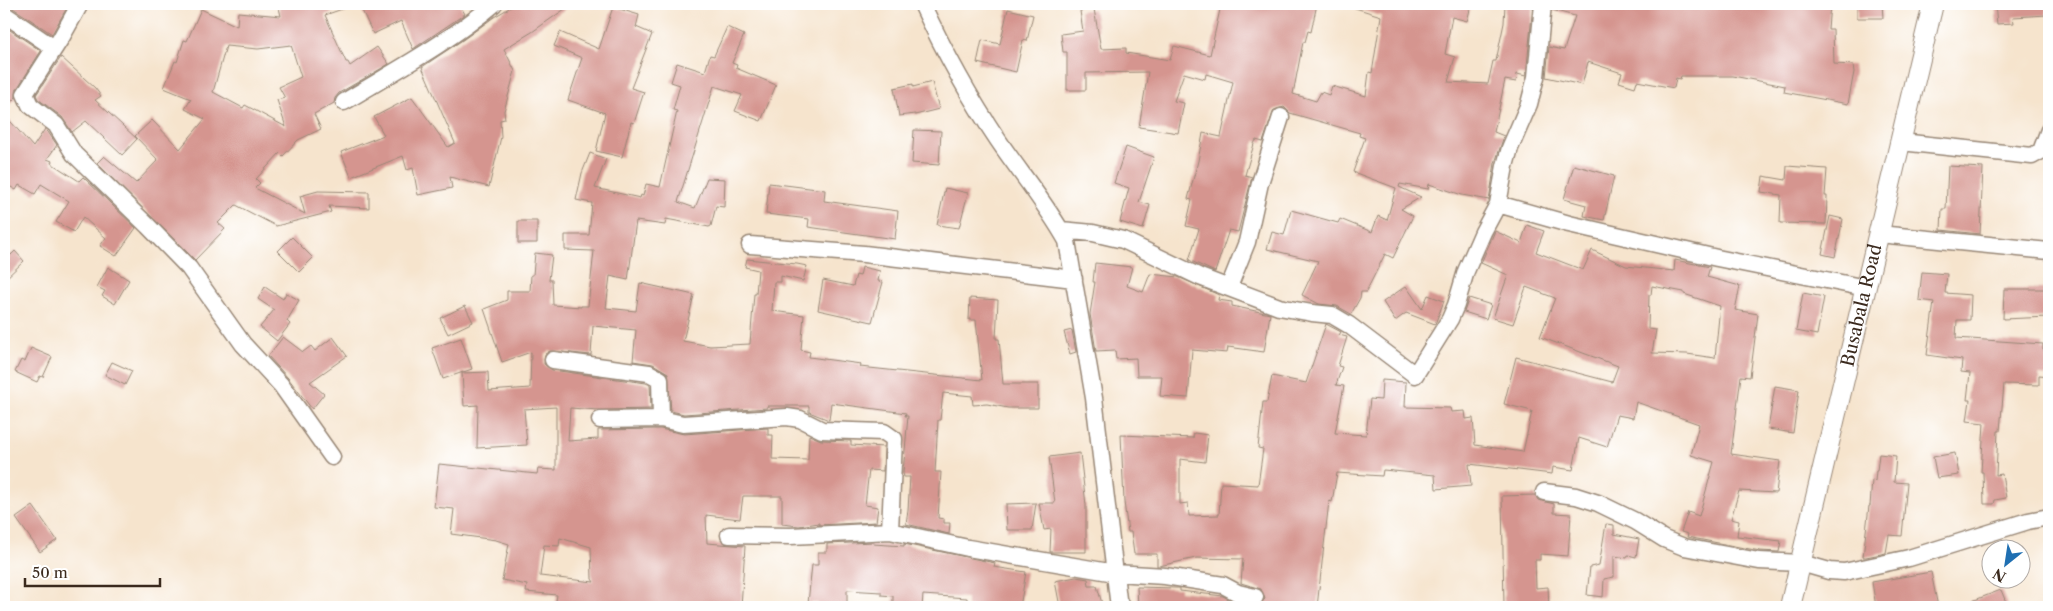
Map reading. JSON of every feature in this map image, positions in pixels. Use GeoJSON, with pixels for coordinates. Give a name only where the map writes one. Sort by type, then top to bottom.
{"type":"FeatureCollection","features":[{"type":"Feature","properties":{"kind":"street"},"geometry":{"type":"LineString","coordinates":[[80,4],[24,94],[30,105],[56,125],[74,154],[188,268],[243,344],[281,385],[332,456]]}},
{"type":"Feature","properties":{"kind":"street"},"geometry":{"type":"LineString","coordinates":[[344,102],[416,59],[494,4]]}},
{"type":"Feature","properties":{"kind":"street"},"geometry":{"type":"LineString","coordinates":[[922,4],[945,52],[993,131],[1067,241],[1094,398],[1118,599],[1121,607]]}},
{"type":"Feature","properties":{"kind":"street"},"geometry":{"type":"LineString","coordinates":[[1061,230],[1093,233],[1123,240],[1200,277],[1279,307],[1332,315],[1340,318],[1415,375],[1450,319],[1466,271],[1498,204],[1510,148],[1529,104],[1536,76],[1543,4]]}},
{"type":"Feature","properties":{"kind":"street","name":"Busabala Road"},"geometry":{"type":"LineString","coordinates":[[1790,607],[1933,4]]}},
{"type":"Feature","properties":{"kind":"street"},"geometry":{"type":"LineString","coordinates":[[4,14],[54,48]]}},
{"type":"Feature","properties":{"kind":"street"},"geometry":{"type":"LineString","coordinates":[[1229,287],[1247,242],[1261,177],[1281,117]]}},
{"type":"Feature","properties":{"kind":"street"},"geometry":{"type":"LineString","coordinates":[[1901,142],[2032,156],[2041,151],[2049,130]]}},
{"type":"Feature","properties":{"kind":"street"},"geometry":{"type":"LineString","coordinates":[[1498,204],[1569,224],[1698,254],[1866,288]]}},
{"type":"Feature","properties":{"kind":"street"},"geometry":{"type":"LineString","coordinates":[[1879,234],[2049,250]]}},
{"type":"Feature","properties":{"kind":"street"},"geometry":{"type":"LineString","coordinates":[[750,245],[864,254],[1074,279]]}},
{"type":"Feature","properties":{"kind":"street"},"geometry":{"type":"LineString","coordinates":[[552,360],[656,375],[660,379],[661,419]]}},
{"type":"Feature","properties":{"kind":"street"},"geometry":{"type":"LineString","coordinates":[[600,420],[661,419],[683,424],[787,417],[800,419],[822,430],[884,432],[894,439],[895,447],[890,531]]}},
{"type":"Feature","properties":{"kind":"street"},"geometry":{"type":"LineString","coordinates":[[1544,492],[1576,496],[1598,503],[1635,521],[1664,539],[1684,547],[1759,561],[1801,563],[1829,571],[1844,572],[1909,558],[2028,521],[2049,517]]}},
{"type":"Feature","properties":{"kind":"street"},"geometry":{"type":"LineString","coordinates":[[729,535],[791,536],[890,531],[968,548],[1115,573],[1165,576],[1223,585],[1238,593],[1255,597]]}},
{"type":"Feature","properties":{"kind":"building"},"geometry":{"type":"Polygon","coordinates":[[[4,4],[69,4],[52,34],[4,4]]]}},
{"type":"Feature","properties":{"kind":"building"},"geometry":{"type":"Polygon","coordinates":[[[278,4],[350,4],[351,6],[325,15],[346,62],[350,66],[377,47],[389,64],[339,93],[334,103],[314,114],[321,129],[298,140],[283,156],[280,153],[256,179],[260,183],[255,188],[305,214],[300,196],[318,191],[369,192],[369,208],[329,206],[331,212],[276,226],[236,205],[218,223],[225,229],[195,260],[97,163],[104,156],[136,183],[158,160],[135,136],[152,120],[180,149],[205,119],[185,109],[191,99],[164,88],[175,61],[177,62],[184,40],[187,41],[201,9],[237,26],[238,12],[281,16],[278,4]],[[291,45],[258,49],[226,46],[213,92],[243,108],[245,105],[286,127],[277,100],[285,98],[279,87],[301,77],[291,45]]]}},
{"type":"Feature","properties":{"kind":"building"},"geometry":{"type":"Polygon","coordinates":[[[359,4],[459,4],[465,14],[413,49],[401,21],[373,34],[359,4]]]}},
{"type":"Feature","properties":{"kind":"building"},"geometry":{"type":"Polygon","coordinates":[[[516,4],[572,4],[504,49],[515,71],[504,111],[505,119],[500,120],[501,137],[489,187],[450,177],[452,188],[418,195],[413,168],[407,170],[403,156],[351,177],[341,152],[384,135],[374,117],[412,97],[448,147],[455,143],[422,67],[516,4]]]}},
{"type":"Feature","properties":{"kind":"building"},"geometry":{"type":"Polygon","coordinates":[[[1227,4],[1317,4],[1311,32],[1308,31],[1305,42],[1303,42],[1293,94],[1316,101],[1321,92],[1329,95],[1332,86],[1366,96],[1369,72],[1372,73],[1381,16],[1352,7],[1353,4],[1460,4],[1471,6],[1467,21],[1452,17],[1445,54],[1455,57],[1448,82],[1488,84],[1493,61],[1496,61],[1504,23],[1505,4],[1533,4],[1526,76],[1517,74],[1516,82],[1505,80],[1494,132],[1504,136],[1495,163],[1489,200],[1462,195],[1429,184],[1428,189],[1400,184],[1399,187],[1421,197],[1401,209],[1413,216],[1393,258],[1385,254],[1366,292],[1361,292],[1360,298],[1351,314],[1337,306],[1319,304],[1302,295],[1318,261],[1267,249],[1272,232],[1284,235],[1291,210],[1338,223],[1340,219],[1372,232],[1378,216],[1387,220],[1396,188],[1353,172],[1365,138],[1359,136],[1360,133],[1290,113],[1284,107],[1274,110],[1263,142],[1256,140],[1254,144],[1245,175],[1252,177],[1238,232],[1229,230],[1215,272],[1189,260],[1199,229],[1186,226],[1192,200],[1188,199],[1203,133],[1221,137],[1233,82],[1206,74],[1205,79],[1184,73],[1174,101],[1184,103],[1178,133],[1139,127],[1148,72],[1086,73],[1086,90],[1067,90],[1067,52],[1063,52],[1061,34],[1083,31],[1080,11],[1094,9],[1101,49],[1126,48],[1126,53],[1170,60],[1174,46],[1210,55],[1221,5],[1226,7],[1227,4]]]}},
{"type":"Feature","properties":{"kind":"building"},"geometry":{"type":"Polygon","coordinates":[[[1553,4],[1830,4],[1828,29],[1833,29],[1834,64],[1853,65],[1854,72],[1848,104],[1784,92],[1785,86],[1733,76],[1681,76],[1680,79],[1676,78],[1674,88],[1637,81],[1635,87],[1619,82],[1622,73],[1588,62],[1582,85],[1546,77],[1549,47],[1564,50],[1575,16],[1552,10],[1553,4]]]}},
{"type":"Feature","properties":{"kind":"building"},"geometry":{"type":"Polygon","coordinates":[[[1857,4],[1882,4],[1883,18],[1857,18],[1857,4]]]}},
{"type":"Feature","properties":{"kind":"building"},"geometry":{"type":"Polygon","coordinates":[[[1995,4],[2046,4],[2047,15],[2013,17],[2014,23],[1997,24],[1995,4]]]}},
{"type":"Feature","properties":{"kind":"building"},"geometry":{"type":"Polygon","coordinates":[[[613,7],[639,15],[636,27],[652,34],[631,88],[644,92],[634,123],[631,122],[622,157],[596,151],[605,113],[568,100],[582,58],[554,46],[560,32],[599,49],[613,7]]]}},
{"type":"Feature","properties":{"kind":"building"},"geometry":{"type":"Polygon","coordinates":[[[1008,9],[1033,15],[1027,41],[1023,40],[1016,72],[977,63],[982,40],[1000,44],[1008,9]]]}},
{"type":"Feature","properties":{"kind":"building"},"geometry":{"type":"Polygon","coordinates":[[[4,26],[41,51],[17,89],[16,97],[4,109],[4,26]]]}},
{"type":"Feature","properties":{"kind":"building"},"geometry":{"type":"Polygon","coordinates":[[[727,27],[744,35],[732,63],[737,65],[736,68],[776,85],[761,121],[735,111],[742,95],[714,86],[678,202],[695,208],[707,178],[725,179],[724,207],[716,206],[711,226],[709,227],[666,219],[665,225],[636,221],[628,280],[610,276],[606,308],[636,311],[640,283],[694,295],[683,341],[710,346],[750,344],[758,270],[745,267],[747,259],[797,264],[807,266],[803,281],[781,276],[781,282],[774,282],[772,311],[804,315],[801,350],[810,352],[809,357],[861,364],[860,367],[982,380],[976,320],[969,320],[970,298],[998,300],[996,339],[999,339],[1003,384],[1038,384],[1038,408],[1008,408],[987,404],[973,405],[972,396],[943,393],[940,420],[938,420],[935,472],[941,472],[938,518],[944,519],[944,523],[950,523],[949,534],[906,524],[910,477],[904,477],[903,473],[908,416],[905,416],[906,413],[831,403],[829,420],[809,412],[809,406],[767,406],[767,408],[684,414],[671,411],[668,373],[653,364],[633,361],[636,330],[593,326],[591,355],[550,351],[545,354],[544,364],[552,370],[646,383],[650,385],[651,409],[598,410],[570,408],[568,441],[598,439],[598,430],[660,429],[684,434],[768,428],[768,435],[773,435],[772,459],[808,460],[809,435],[821,440],[851,441],[851,445],[884,447],[883,471],[869,470],[865,505],[878,507],[876,522],[819,525],[819,523],[799,526],[782,524],[782,496],[743,496],[740,519],[706,515],[707,543],[745,546],[741,607],[555,607],[557,595],[526,592],[527,585],[502,580],[509,544],[496,540],[451,534],[454,509],[434,507],[439,464],[537,474],[538,469],[556,470],[556,407],[524,409],[527,445],[477,448],[478,405],[464,406],[462,373],[488,372],[489,391],[530,388],[531,352],[502,362],[484,309],[507,300],[507,291],[530,291],[535,253],[552,255],[549,280],[552,280],[553,305],[588,306],[594,251],[565,250],[565,235],[589,235],[592,203],[576,200],[582,173],[590,153],[606,159],[595,188],[640,198],[641,195],[643,196],[646,184],[660,187],[677,111],[673,110],[680,85],[671,82],[677,63],[705,72],[710,55],[714,56],[727,27]],[[560,538],[559,546],[544,545],[540,576],[594,582],[592,579],[591,547],[560,538]]]}},
{"type":"Feature","properties":{"kind":"building"},"geometry":{"type":"Polygon","coordinates":[[[61,57],[95,88],[101,96],[95,100],[137,139],[122,155],[86,121],[72,132],[62,117],[38,99],[36,95],[61,57]]]}},
{"type":"Feature","properties":{"kind":"building"},"geometry":{"type":"Polygon","coordinates":[[[932,82],[939,109],[915,115],[899,116],[894,88],[913,84],[913,87],[932,82]]]}},
{"type":"Feature","properties":{"kind":"building"},"geometry":{"type":"Polygon","coordinates":[[[4,114],[33,147],[45,129],[57,145],[47,159],[79,181],[83,177],[136,228],[116,256],[100,246],[106,238],[83,217],[74,232],[56,222],[69,201],[41,184],[35,194],[19,185],[16,190],[4,183],[4,114]]]}},
{"type":"Feature","properties":{"kind":"building"},"geometry":{"type":"Polygon","coordinates":[[[914,130],[941,131],[939,165],[912,163],[914,130]]]}},
{"type":"Feature","properties":{"kind":"building"},"geometry":{"type":"Polygon","coordinates":[[[1126,147],[1154,157],[1139,202],[1150,205],[1143,229],[1120,222],[1129,188],[1114,183],[1126,147]]]}},
{"type":"Feature","properties":{"kind":"building"},"geometry":{"type":"Polygon","coordinates":[[[1574,165],[1614,176],[1604,220],[1584,216],[1586,205],[1564,199],[1574,165]]]}},
{"type":"Feature","properties":{"kind":"building"},"geometry":{"type":"Polygon","coordinates":[[[1787,166],[1827,169],[1825,196],[1827,196],[1826,224],[1780,223],[1781,195],[1761,192],[1763,176],[1786,180],[1787,166]]]}},
{"type":"Feature","properties":{"kind":"building"},"geometry":{"type":"Polygon","coordinates":[[[1948,166],[1983,168],[1980,234],[1941,230],[1942,209],[1946,209],[1948,166]]]}},
{"type":"Feature","properties":{"kind":"building"},"geometry":{"type":"Polygon","coordinates":[[[769,183],[825,190],[824,201],[898,211],[895,239],[808,227],[809,219],[766,214],[769,183]]]}},
{"type":"Feature","properties":{"kind":"building"},"geometry":{"type":"Polygon","coordinates":[[[945,188],[968,193],[959,228],[937,225],[945,188]]]}},
{"type":"Feature","properties":{"kind":"building"},"geometry":{"type":"Polygon","coordinates":[[[1830,216],[1843,219],[1835,257],[1822,254],[1830,216]]]}},
{"type":"Feature","properties":{"kind":"building"},"geometry":{"type":"Polygon","coordinates":[[[518,221],[537,221],[537,243],[518,243],[518,221]]]}},
{"type":"Feature","properties":{"kind":"building"},"geometry":{"type":"Polygon","coordinates":[[[1527,225],[1544,231],[1536,252],[1583,270],[1592,250],[1626,266],[1674,271],[1675,260],[1710,267],[1707,277],[1740,286],[1735,310],[1758,314],[1750,377],[1741,376],[1731,454],[1780,461],[1776,493],[1739,491],[1731,519],[1739,521],[1737,536],[1781,541],[1779,552],[1760,551],[1687,537],[1688,534],[1681,532],[1688,512],[1699,516],[1714,462],[1691,455],[1699,424],[1636,402],[1633,418],[1617,415],[1607,447],[1579,438],[1573,470],[1553,467],[1552,474],[1469,464],[1471,486],[1436,489],[1435,475],[1383,470],[1382,476],[1337,473],[1332,502],[1329,501],[1317,607],[1238,607],[1239,603],[1258,606],[1265,599],[1261,589],[1241,583],[1243,559],[1196,558],[1157,566],[1157,554],[1134,554],[1131,532],[1128,532],[1124,502],[1121,435],[1193,438],[1194,433],[1208,435],[1205,462],[1180,459],[1180,504],[1188,503],[1189,516],[1219,515],[1221,483],[1258,485],[1263,449],[1258,448],[1263,402],[1267,402],[1272,376],[1306,383],[1326,324],[1341,332],[1339,335],[1347,337],[1338,366],[1342,367],[1336,385],[1344,386],[1335,433],[1366,435],[1370,399],[1381,400],[1382,380],[1406,382],[1405,407],[1450,408],[1451,412],[1465,411],[1466,419],[1473,418],[1475,445],[1523,452],[1532,411],[1504,404],[1516,357],[1612,382],[1618,366],[1540,337],[1555,298],[1526,287],[1513,324],[1493,318],[1508,275],[1481,263],[1495,231],[1521,243],[1527,225]],[[1652,286],[1651,295],[1649,295],[1648,329],[1656,330],[1652,353],[1687,354],[1715,358],[1720,306],[1684,294],[1684,292],[1652,286]]]}},
{"type":"Feature","properties":{"kind":"building"},"geometry":{"type":"Polygon","coordinates":[[[292,237],[313,258],[299,272],[278,251],[292,237]]]}},
{"type":"Feature","properties":{"kind":"building"},"geometry":{"type":"Polygon","coordinates":[[[4,248],[11,255],[15,251],[24,261],[4,280],[4,248]]]}},
{"type":"Feature","properties":{"kind":"building"},"geometry":{"type":"Polygon","coordinates":[[[1095,263],[1132,267],[1127,286],[1143,292],[1150,274],[1178,277],[1219,295],[1218,300],[1232,302],[1232,306],[1270,314],[1264,352],[1228,347],[1227,353],[1192,350],[1188,398],[1160,396],[1162,376],[1137,376],[1136,358],[1116,359],[1115,350],[1096,351],[1090,314],[1095,282],[1093,282],[1095,263]]]}},
{"type":"Feature","properties":{"kind":"building"},"geometry":{"type":"Polygon","coordinates":[[[108,267],[129,280],[115,304],[102,296],[105,291],[97,287],[108,267]]]}},
{"type":"Feature","properties":{"kind":"building"},"geometry":{"type":"Polygon","coordinates":[[[862,267],[880,271],[878,281],[883,282],[872,322],[818,310],[823,280],[853,286],[856,275],[860,276],[862,267]]]}},
{"type":"Feature","properties":{"kind":"building"},"geometry":{"type":"Polygon","coordinates":[[[1922,272],[1947,274],[1945,293],[1971,295],[1970,320],[1957,320],[1956,338],[2043,344],[2043,350],[2049,350],[2049,376],[2039,375],[2039,385],[2004,384],[2000,431],[1998,431],[1996,475],[2002,474],[2006,498],[1995,500],[1994,504],[1984,504],[1983,472],[1981,472],[1984,423],[1967,421],[1970,400],[1967,400],[1970,373],[1961,372],[1962,360],[1927,355],[1934,302],[1919,300],[1922,272]]]}},
{"type":"Feature","properties":{"kind":"building"},"geometry":{"type":"Polygon","coordinates":[[[1406,286],[1422,309],[1428,295],[1444,301],[1435,324],[1406,313],[1395,321],[1383,302],[1406,286]]]}},
{"type":"Feature","properties":{"kind":"building"},"geometry":{"type":"Polygon","coordinates":[[[265,287],[283,299],[286,293],[299,300],[287,321],[290,324],[277,341],[260,327],[274,310],[258,299],[265,287]]]}},
{"type":"Feature","properties":{"kind":"building"},"geometry":{"type":"Polygon","coordinates":[[[2004,289],[2049,289],[2049,317],[2003,319],[2004,289]]]}},
{"type":"Feature","properties":{"kind":"building"},"geometry":{"type":"Polygon","coordinates":[[[1803,293],[1824,297],[1817,335],[1796,331],[1803,293]]]}},
{"type":"Feature","properties":{"kind":"building"},"geometry":{"type":"Polygon","coordinates":[[[1469,298],[1491,305],[1486,319],[1464,312],[1469,298]]]}},
{"type":"Feature","properties":{"kind":"building"},"geometry":{"type":"Polygon","coordinates":[[[465,306],[473,322],[448,334],[440,318],[465,306]]]}},
{"type":"Feature","properties":{"kind":"building"},"geometry":{"type":"Polygon","coordinates":[[[1072,330],[1076,352],[1070,354],[1064,332],[1072,330]]]}},
{"type":"Feature","properties":{"kind":"building"},"geometry":{"type":"Polygon","coordinates":[[[283,337],[303,352],[311,346],[315,351],[333,337],[347,356],[310,382],[324,394],[312,409],[268,356],[283,337]]]}},
{"type":"Feature","properties":{"kind":"building"},"geometry":{"type":"Polygon","coordinates":[[[461,338],[472,369],[443,379],[432,348],[461,338]]]}},
{"type":"Feature","properties":{"kind":"building"},"geometry":{"type":"Polygon","coordinates":[[[31,348],[52,357],[43,377],[40,376],[37,382],[15,372],[21,360],[25,362],[31,348]]]}},
{"type":"Feature","properties":{"kind":"building"},"geometry":{"type":"Polygon","coordinates":[[[112,362],[132,371],[125,385],[105,375],[112,362]]]}},
{"type":"Feature","properties":{"kind":"building"},"geometry":{"type":"Polygon","coordinates":[[[1775,386],[1799,390],[1793,433],[1768,429],[1775,386]]]}},
{"type":"Feature","properties":{"kind":"building"},"geometry":{"type":"Polygon","coordinates":[[[1080,453],[1086,505],[1086,552],[1050,552],[1051,529],[1044,530],[1039,503],[1055,503],[1049,457],[1080,453]]]}},
{"type":"Feature","properties":{"kind":"building"},"geometry":{"type":"Polygon","coordinates":[[[1955,453],[1959,475],[1937,478],[1933,457],[1955,453]]]}},
{"type":"Feature","properties":{"kind":"building"},"geometry":{"type":"Polygon","coordinates":[[[1879,454],[1896,456],[1894,482],[1907,483],[1902,536],[1889,535],[1886,553],[1863,557],[1872,480],[1875,481],[1879,454]]]}},
{"type":"Feature","properties":{"kind":"building"},"geometry":{"type":"Polygon","coordinates":[[[1535,495],[1538,500],[1554,504],[1554,513],[1571,514],[1568,556],[1540,554],[1540,560],[1535,560],[1536,588],[1548,587],[1549,607],[1504,607],[1502,496],[1535,495]]]}},
{"type":"Feature","properties":{"kind":"building"},"geometry":{"type":"Polygon","coordinates":[[[1036,503],[1032,530],[1007,530],[1006,504],[1036,503]]]}},
{"type":"Feature","properties":{"kind":"building"},"geometry":{"type":"Polygon","coordinates":[[[33,506],[57,540],[40,552],[16,518],[33,506]]]}},
{"type":"Feature","properties":{"kind":"building"},"geometry":{"type":"Polygon","coordinates":[[[1606,524],[1614,525],[1614,534],[1639,539],[1636,557],[1628,555],[1627,558],[1614,556],[1614,577],[1604,579],[1603,597],[1587,595],[1590,567],[1599,565],[1606,524]]]}},
{"type":"Feature","properties":{"kind":"building"},"geometry":{"type":"Polygon","coordinates":[[[874,542],[873,544],[904,546],[904,544],[995,563],[994,567],[1026,572],[1020,607],[967,607],[967,598],[923,595],[922,607],[893,607],[893,596],[881,595],[881,592],[847,590],[847,607],[818,607],[818,603],[808,603],[812,565],[818,565],[818,552],[827,552],[827,544],[874,542]]]}},
{"type":"Feature","properties":{"kind":"building"},"geometry":{"type":"Polygon","coordinates":[[[1931,572],[1938,607],[1876,607],[1872,582],[1931,572]]]}},
{"type":"Feature","properties":{"kind":"building"},"geometry":{"type":"Polygon","coordinates":[[[1076,577],[1088,579],[1089,586],[1097,586],[1103,607],[1060,607],[1055,581],[1076,577]]]}},
{"type":"Feature","properties":{"kind":"building"},"geometry":{"type":"Polygon","coordinates":[[[1137,587],[1180,588],[1180,591],[1223,596],[1234,602],[1234,607],[1138,607],[1137,587]]]}},
{"type":"Feature","properties":{"kind":"building"},"geometry":{"type":"Polygon","coordinates":[[[2001,590],[2008,607],[1959,607],[1959,606],[2001,590]]]}}]}
